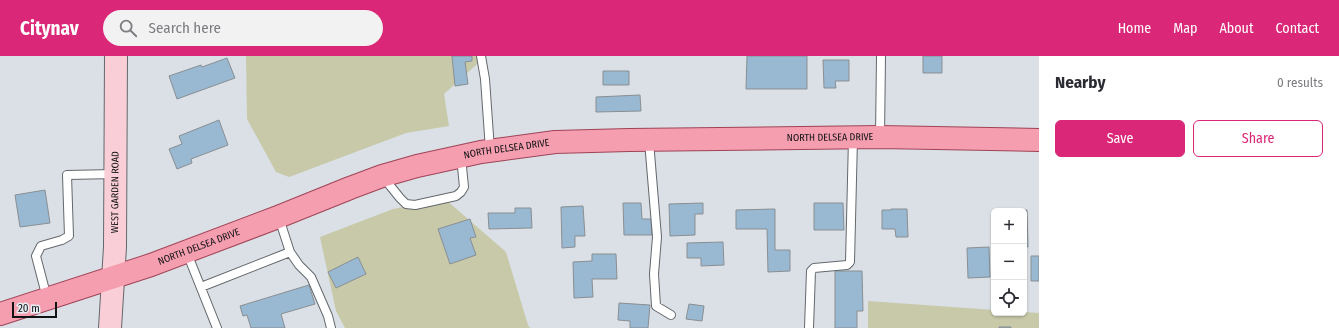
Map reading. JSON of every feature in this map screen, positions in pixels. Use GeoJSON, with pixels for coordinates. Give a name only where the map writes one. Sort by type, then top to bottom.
{"type":"FeatureCollection","features":[{"type":"Feature","properties":{"kind":"main road","name":"WEST GARDEN ROAD"},"geometry":{"type":"LineString","coordinates":[[110,328],[115,247],[116,56]]}},
{"type":"Feature","properties":{"kind":"main road","name":"NORTH DELSEA DRIVE"},"geometry":{"type":"LineString","coordinates":[[0,314],[113,278],[187,252],[382,176],[417,166],[490,151],[555,142],[649,140],[880,137],[1039,140]]}},
{"type":"Feature","properties":{"kind":"lane"},"geometry":{"type":"LineString","coordinates":[[481,56],[485,79],[490,151]]}},
{"type":"Feature","properties":{"kind":"lane"},"geometry":{"type":"LineString","coordinates":[[880,137],[881,56]]}},
{"type":"Feature","properties":{"kind":"lane"},"geometry":{"type":"LineString","coordinates":[[809,328],[811,271],[814,268],[847,265],[850,262],[853,137]]}},
{"type":"Feature","properties":{"kind":"lane"},"geometry":{"type":"LineString","coordinates":[[649,140],[657,237],[654,274],[656,306],[671,315]]}},
{"type":"Feature","properties":{"kind":"lane"},"geometry":{"type":"LineString","coordinates":[[382,176],[406,204],[415,204],[456,196],[464,187],[461,156]]}},
{"type":"Feature","properties":{"kind":"lane"},"geometry":{"type":"LineString","coordinates":[[47,299],[36,256],[41,246],[62,240],[69,236],[67,174],[116,174]]}},
{"type":"Feature","properties":{"kind":"lane"},"geometry":{"type":"LineString","coordinates":[[278,217],[290,252],[311,277],[328,316],[331,328]]}},
{"type":"Feature","properties":{"kind":"lane"},"geometry":{"type":"LineString","coordinates":[[187,252],[217,328]]}},
{"type":"Feature","properties":{"kind":"lane"},"geometry":{"type":"LineString","coordinates":[[201,287],[290,252]]}},
{"type":"Feature","properties":{"kind":"green space"},"geometry":{"type":"Polygon","coordinates":[[[246,56],[486,56],[444,94],[449,126],[406,133],[289,177],[276,172],[247,119],[246,56]]]}},
{"type":"Feature","properties":{"kind":"green space"},"geometry":{"type":"Polygon","coordinates":[[[445,199],[506,252],[530,328],[345,328],[336,311],[320,237],[393,209],[445,199]]]}},
{"type":"Feature","properties":{"kind":"green space"},"geometry":{"type":"Polygon","coordinates":[[[868,301],[991,310],[991,316],[1027,316],[1027,312],[1039,313],[1039,328],[868,328],[868,301]]]}},
{"type":"Feature","properties":{"kind":"building"},"geometry":{"type":"Polygon","coordinates":[[[452,56],[472,56],[472,61],[465,62],[468,84],[455,86],[452,56]]]}},
{"type":"Feature","properties":{"kind":"building"},"geometry":{"type":"Polygon","coordinates":[[[747,56],[807,56],[807,89],[746,89],[747,56]]]}},
{"type":"Feature","properties":{"kind":"building"},"geometry":{"type":"Polygon","coordinates":[[[923,56],[942,56],[942,73],[923,73],[923,56]]]}},
{"type":"Feature","properties":{"kind":"building"},"geometry":{"type":"Polygon","coordinates":[[[227,58],[235,78],[177,99],[169,76],[227,58]]]}},
{"type":"Feature","properties":{"kind":"building"},"geometry":{"type":"Polygon","coordinates":[[[823,60],[849,60],[849,81],[835,81],[836,88],[824,88],[823,60]]]}},
{"type":"Feature","properties":{"kind":"building"},"geometry":{"type":"Polygon","coordinates":[[[603,71],[629,71],[629,85],[603,85],[603,71]]]}},
{"type":"Feature","properties":{"kind":"building"},"geometry":{"type":"Polygon","coordinates":[[[640,95],[641,111],[596,112],[596,97],[640,95]]]}},
{"type":"Feature","properties":{"kind":"building"},"geometry":{"type":"Polygon","coordinates":[[[219,120],[228,145],[191,159],[192,163],[177,169],[169,149],[182,144],[179,136],[219,120]]]}},
{"type":"Feature","properties":{"kind":"building"},"geometry":{"type":"Polygon","coordinates":[[[45,190],[50,223],[20,227],[15,195],[45,190]]]}},
{"type":"Feature","properties":{"kind":"building"},"geometry":{"type":"Polygon","coordinates":[[[623,203],[641,203],[642,219],[651,219],[652,235],[624,235],[623,203]]]}},
{"type":"Feature","properties":{"kind":"building"},"geometry":{"type":"Polygon","coordinates":[[[703,203],[703,214],[695,214],[695,235],[670,236],[669,204],[703,203]]]}},
{"type":"Feature","properties":{"kind":"building"},"geometry":{"type":"Polygon","coordinates":[[[814,203],[843,203],[844,230],[814,230],[814,203]]]}},
{"type":"Feature","properties":{"kind":"building"},"geometry":{"type":"Polygon","coordinates":[[[583,206],[585,236],[575,236],[575,247],[562,248],[561,207],[583,206]]]}},
{"type":"Feature","properties":{"kind":"building"},"geometry":{"type":"Polygon","coordinates":[[[515,208],[531,208],[532,228],[489,229],[488,213],[515,213],[515,208]]]}},
{"type":"Feature","properties":{"kind":"building"},"geometry":{"type":"Polygon","coordinates":[[[775,209],[775,250],[790,250],[790,271],[768,272],[767,229],[736,229],[736,210],[775,209]]]}},
{"type":"Feature","properties":{"kind":"building"},"geometry":{"type":"Polygon","coordinates":[[[907,209],[908,237],[896,237],[895,229],[882,229],[882,210],[907,209]]]}},
{"type":"Feature","properties":{"kind":"building"},"geometry":{"type":"Polygon","coordinates":[[[1027,210],[1028,247],[1027,247],[1027,210]]]}},
{"type":"Feature","properties":{"kind":"building"},"geometry":{"type":"Polygon","coordinates":[[[470,219],[476,237],[470,238],[476,255],[450,264],[438,229],[470,219]]]}},
{"type":"Feature","properties":{"kind":"building"},"geometry":{"type":"Polygon","coordinates":[[[723,242],[724,265],[701,266],[701,258],[687,258],[687,243],[723,242]]]}},
{"type":"Feature","properties":{"kind":"building"},"geometry":{"type":"Polygon","coordinates":[[[989,247],[990,277],[968,278],[967,248],[989,247]]]}},
{"type":"Feature","properties":{"kind":"building"},"geometry":{"type":"Polygon","coordinates":[[[592,254],[616,254],[617,279],[592,279],[593,297],[574,298],[573,262],[592,261],[592,254]]]}},
{"type":"Feature","properties":{"kind":"building"},"geometry":{"type":"Polygon","coordinates":[[[1031,256],[1039,256],[1039,281],[1031,281],[1031,256]]]}},
{"type":"Feature","properties":{"kind":"building"},"geometry":{"type":"Polygon","coordinates":[[[358,257],[366,274],[336,288],[328,272],[358,257]]]}},
{"type":"Feature","properties":{"kind":"building"},"geometry":{"type":"Polygon","coordinates":[[[835,271],[862,271],[863,311],[857,311],[857,328],[835,328],[835,271]]]}},
{"type":"Feature","properties":{"kind":"building"},"geometry":{"type":"Polygon","coordinates":[[[309,285],[315,304],[281,314],[285,328],[251,328],[247,315],[243,316],[240,306],[309,285]]]}},
{"type":"Feature","properties":{"kind":"building"},"geometry":{"type":"Polygon","coordinates":[[[619,303],[650,305],[648,328],[630,328],[630,321],[618,320],[619,303]]]}},
{"type":"Feature","properties":{"kind":"building"},"geometry":{"type":"Polygon","coordinates":[[[689,304],[704,306],[702,321],[686,319],[689,304]]]}},
{"type":"Feature","properties":{"kind":"building"},"geometry":{"type":"Polygon","coordinates":[[[1011,327],[1011,328],[999,328],[1011,327]]]}}]}
